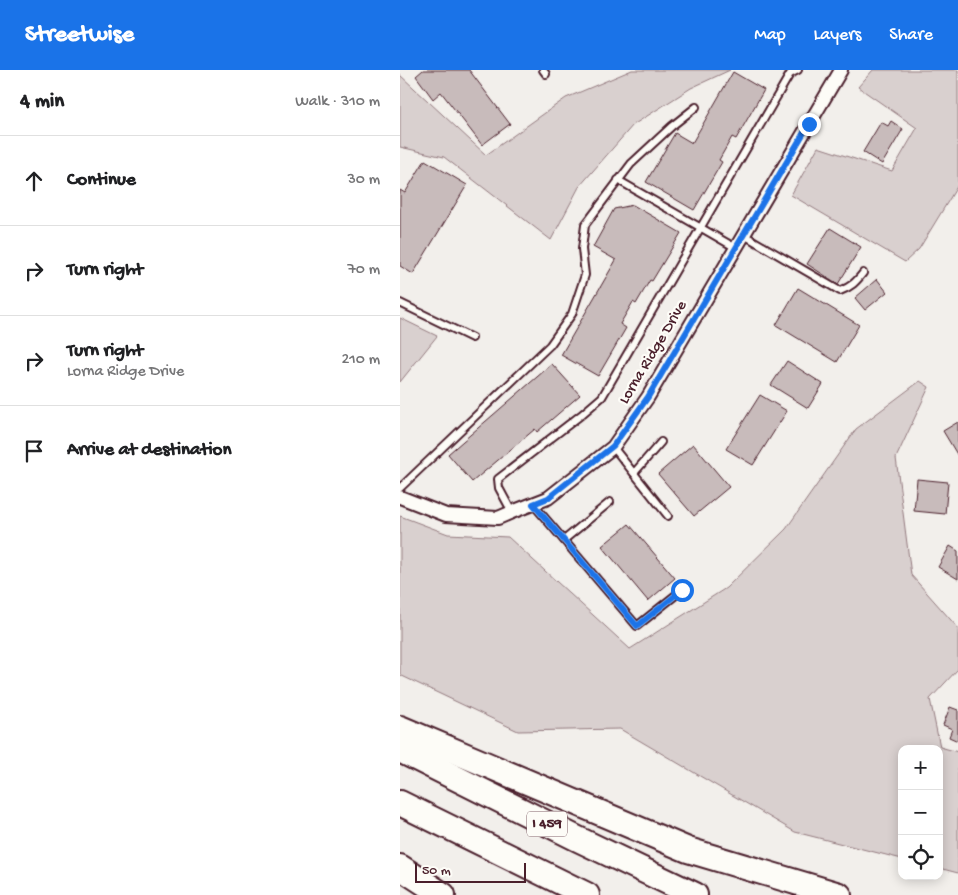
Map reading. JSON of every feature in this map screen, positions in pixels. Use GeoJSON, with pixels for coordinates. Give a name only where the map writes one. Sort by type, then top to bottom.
{"type":"FeatureCollection","features":[{"type":"Feature","properties":{"kind":"highway"},"geometry":{"type":"LineString","coordinates":[[400,728],[688,850],[840,895]]}},
{"type":"Feature","properties":{"kind":"highway","name":"I 459"},"geometry":{"type":"LineString","coordinates":[[400,750],[695,895]]}},
{"type":"Feature","properties":{"kind":"highway"},"geometry":{"type":"LineString","coordinates":[[400,803],[587,895]]}},
{"type":"Feature","properties":{"kind":"highway"},"geometry":{"type":"LineString","coordinates":[[400,866],[443,895]]}},
{"type":"Feature","properties":{"kind":"street","name":"Lorna Ridge Drive"},"geometry":{"type":"LineString","coordinates":[[400,498],[446,515],[498,518],[548,498],[613,446],[648,397],[841,70]]}},
{"type":"Feature","properties":{"kind":"lane"},"geometry":{"type":"LineString","coordinates":[[512,512],[500,488],[498,479],[581,416],[602,397],[790,74],[798,70]]}},
{"type":"Feature","properties":{"kind":"lane"},"geometry":{"type":"LineString","coordinates":[[400,488],[550,345],[572,314],[585,275],[582,249],[585,225],[631,164],[672,126],[696,107]]}},
{"type":"Feature","properties":{"kind":"lane"},"geometry":{"type":"LineString","coordinates":[[618,180],[736,248]]}},
{"type":"Feature","properties":{"kind":"lane"},"geometry":{"type":"LineString","coordinates":[[744,235],[840,291],[856,283],[863,272]]}},
{"type":"Feature","properties":{"kind":"lane"},"geometry":{"type":"LineString","coordinates":[[400,302],[472,338]]}},
{"type":"Feature","properties":{"kind":"lane"},"geometry":{"type":"LineString","coordinates":[[634,473],[661,442]]}},
{"type":"Feature","properties":{"kind":"lane"},"geometry":{"type":"LineString","coordinates":[[613,446],[668,516]]}},
{"type":"Feature","properties":{"kind":"lane"},"geometry":{"type":"LineString","coordinates":[[564,540],[610,502]]}},
{"type":"Feature","properties":{"kind":"lane"},"geometry":{"type":"LineString","coordinates":[[533,504],[637,626],[682,590]]}},
{"type":"Feature","properties":{"kind":"shaded area"},"geometry":{"type":"Polygon","coordinates":[[[632,70],[730,70],[691,88],[633,125],[579,187],[551,240],[444,157],[400,147],[400,75],[486,155],[566,98],[632,70]]]}},
{"type":"Feature","properties":{"kind":"shaded area"},"geometry":{"type":"Polygon","coordinates":[[[873,70],[958,70],[958,185],[919,249],[905,262],[791,195],[818,147],[892,171],[917,128],[858,87],[873,70]]]}},
{"type":"Feature","properties":{"kind":"shaded area"},"geometry":{"type":"Polygon","coordinates":[[[400,318],[437,336],[400,382],[400,318]]]}},
{"type":"Feature","properties":{"kind":"shaded area"},"geometry":{"type":"Polygon","coordinates":[[[920,381],[929,387],[896,458],[911,575],[958,628],[958,669],[930,699],[940,745],[898,745],[898,858],[795,832],[620,729],[518,731],[400,675],[400,516],[448,534],[508,537],[630,649],[726,588],[786,529],[856,429],[920,381]]]}},
{"type":"Feature","properties":{"kind":"shaded area"},"geometry":{"type":"Polygon","coordinates":[[[943,748],[958,752],[958,873],[943,869],[943,748]]]}},
{"type":"Feature","properties":{"kind":"building"},"geometry":{"type":"Polygon","coordinates":[[[423,70],[469,70],[510,124],[482,145],[441,92],[433,99],[416,76],[423,70]]]}},
{"type":"Feature","properties":{"kind":"building"},"geometry":{"type":"Polygon","coordinates":[[[733,72],[764,90],[736,139],[732,137],[719,160],[722,162],[694,210],[646,182],[675,133],[692,143],[733,72]]]}},
{"type":"Feature","properties":{"kind":"building"},"geometry":{"type":"Polygon","coordinates":[[[891,121],[903,129],[882,164],[863,152],[881,122],[888,126],[891,121]]]}},
{"type":"Feature","properties":{"kind":"building"},"geometry":{"type":"Polygon","coordinates":[[[425,160],[467,185],[413,274],[400,266],[400,190],[405,193],[425,160]]]}},
{"type":"Feature","properties":{"kind":"building"},"geometry":{"type":"Polygon","coordinates":[[[633,205],[681,233],[652,281],[650,280],[636,304],[633,302],[620,324],[626,328],[598,376],[561,355],[616,260],[593,247],[614,209],[633,205]]]}},
{"type":"Feature","properties":{"kind":"building"},"geometry":{"type":"Polygon","coordinates":[[[830,228],[861,247],[838,284],[807,264],[830,228]]]}},
{"type":"Feature","properties":{"kind":"building"},"geometry":{"type":"Polygon","coordinates":[[[877,279],[887,292],[865,310],[855,298],[877,279]]]}},
{"type":"Feature","properties":{"kind":"building"},"geometry":{"type":"Polygon","coordinates":[[[798,288],[859,325],[837,362],[776,325],[798,288]]]}},
{"type":"Feature","properties":{"kind":"building"},"geometry":{"type":"Polygon","coordinates":[[[787,361],[823,384],[808,408],[771,385],[787,361]]]}},
{"type":"Feature","properties":{"kind":"building"},"geometry":{"type":"Polygon","coordinates":[[[552,364],[580,395],[537,432],[535,429],[472,482],[448,454],[552,364]]]}},
{"type":"Feature","properties":{"kind":"building"},"geometry":{"type":"Polygon","coordinates":[[[760,395],[787,411],[753,465],[726,449],[760,395]]]}},
{"type":"Feature","properties":{"kind":"building"},"geometry":{"type":"Polygon","coordinates":[[[958,422],[958,456],[943,431],[958,422]]]}},
{"type":"Feature","properties":{"kind":"building"},"geometry":{"type":"Polygon","coordinates":[[[693,444],[729,487],[694,516],[658,474],[693,444]]]}},
{"type":"Feature","properties":{"kind":"building"},"geometry":{"type":"Polygon","coordinates":[[[917,479],[948,482],[945,514],[914,511],[917,479]]]}},
{"type":"Feature","properties":{"kind":"building"},"geometry":{"type":"Polygon","coordinates":[[[629,524],[675,578],[648,601],[602,546],[629,524]]]}},
{"type":"Feature","properties":{"kind":"building"},"geometry":{"type":"Polygon","coordinates":[[[950,546],[958,551],[958,579],[938,567],[950,546]]]}},
{"type":"Feature","properties":{"kind":"building"},"geometry":{"type":"Polygon","coordinates":[[[950,707],[958,710],[958,741],[949,737],[952,729],[943,725],[950,707]]]}},
{"type":"Feature","properties":{"kind":"route"},"geometry":{"type":"LineString","coordinates":[[682,590],[637,626],[533,504],[548,498],[613,446],[648,397],[809,124]]}}]}
